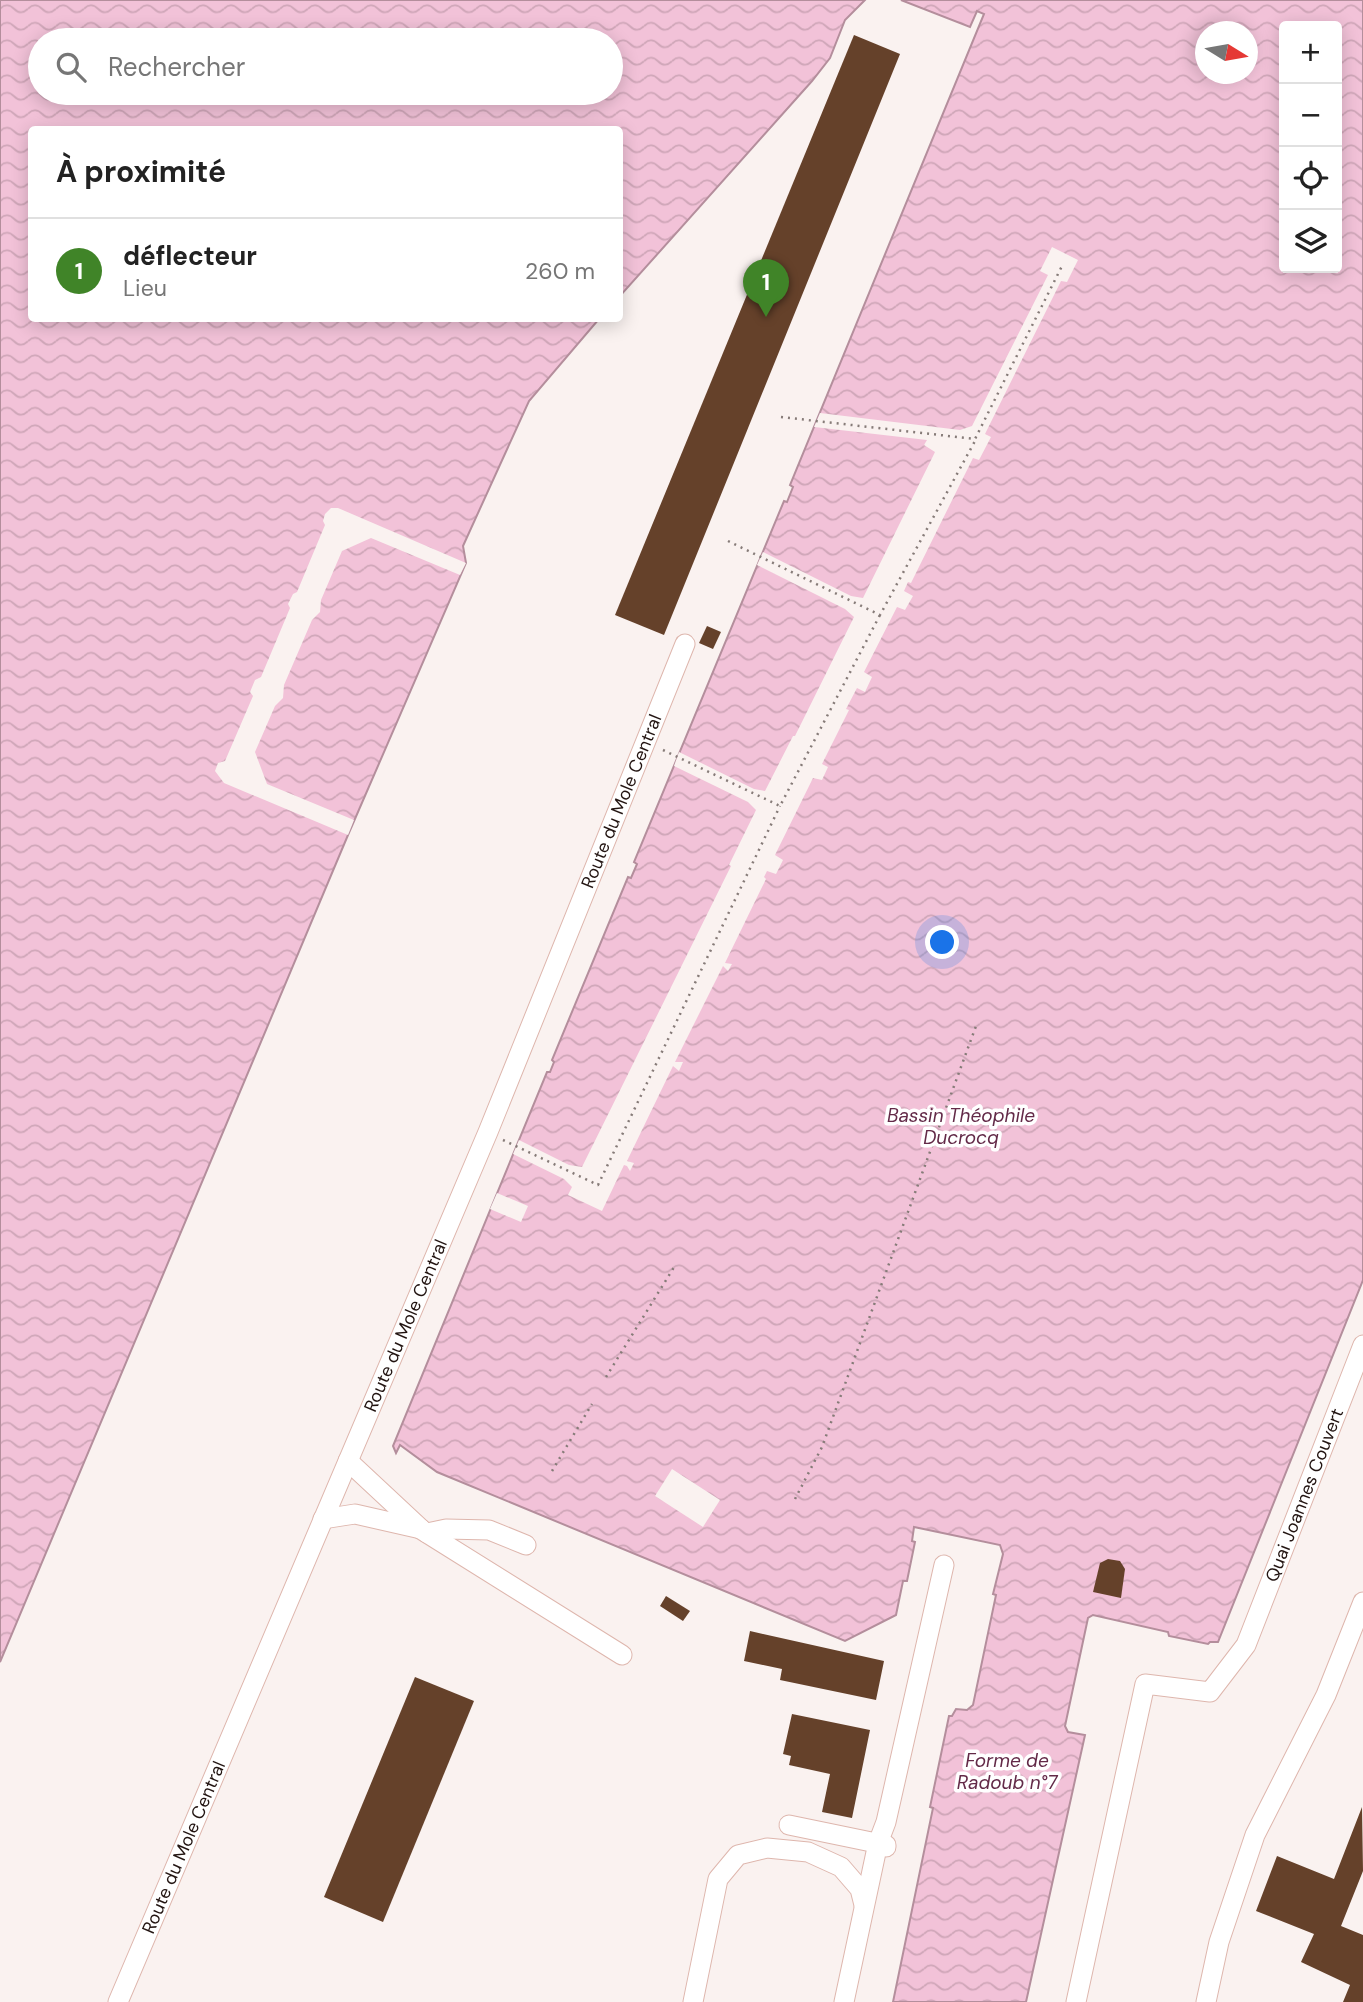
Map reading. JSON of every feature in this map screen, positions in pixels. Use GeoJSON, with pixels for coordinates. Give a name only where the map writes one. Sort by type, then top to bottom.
{"type":"FeatureCollection","features":[{"type":"Feature","properties":{"kind":"lane","name":"Route du Mole Central"},"geometry":{"type":"LineString","coordinates":[[117,2002],[488,1132],[685,644]]}},
{"type":"Feature","properties":{"kind":"lane","name":"Quai Joannes Couvert"},"geometry":{"type":"LineString","coordinates":[[1076,2002],[1145,1684],[1210,1692],[1246,1645],[1363,1345]]}},
{"type":"Feature","properties":{"kind":"lane"},"geometry":{"type":"LineString","coordinates":[[348,1461],[425,1531],[622,1655]]}},
{"type":"Feature","properties":{"kind":"lane"},"geometry":{"type":"LineString","coordinates":[[323,1519],[355,1514],[425,1531],[489,1530],[526,1545],[480,1539],[456,1551]]}},
{"type":"Feature","properties":{"kind":"lane"},"geometry":{"type":"LineString","coordinates":[[844,2002],[866,1913],[879,1880],[880,1847],[943,1565]]}},
{"type":"Feature","properties":{"kind":"lane"},"geometry":{"type":"LineString","coordinates":[[1206,2002],[1219,1942],[1255,1835],[1326,1695],[1363,1602]]}},
{"type":"Feature","properties":{"kind":"lane"},"geometry":{"type":"LineString","coordinates":[[787,1829],[880,1847]]}},
{"type":"Feature","properties":{"kind":"lane"},"geometry":{"type":"LineString","coordinates":[[693,2002],[718,1879],[738,1855],[766,1848],[808,1852],[841,1867],[860,1889],[866,1913],[852,2002]]}},
{"type":"Feature","properties":{"kind":"path"},"geometry":{"type":"LineString","coordinates":[[513,1144],[597,1185],[780,806],[975,439],[1062,266]]}},
{"type":"Feature","properties":{"kind":"path"},"geometry":{"type":"LineString","coordinates":[[781,417],[975,439]]}},
{"type":"Feature","properties":{"kind":"path"},"geometry":{"type":"LineString","coordinates":[[728,541],[880,615]]}},
{"type":"Feature","properties":{"kind":"path"},"geometry":{"type":"LineString","coordinates":[[669,753],[780,806]]}},
{"type":"Feature","properties":{"kind":"path"},"geometry":{"type":"LineString","coordinates":[[795,1499],[822,1447],[976,1026]]}},
{"type":"Feature","properties":{"kind":"path"},"geometry":{"type":"LineString","coordinates":[[606,1377],[676,1264]]}},
{"type":"Feature","properties":{"kind":"path"},"geometry":{"type":"LineString","coordinates":[[552,1471],[592,1404]]}},
{"type":"Feature","properties":{"kind":"water"},"geometry":{"type":"Polygon","coordinates":[[[0,0],[865,0],[845,20],[830,58],[812,81],[623,293],[623,126],[28,126],[28,322],[596,322],[529,401],[463,546],[466,563],[348,835],[0,1662],[0,0]]]}},
{"type":"Feature","properties":{"kind":"water","name":"Bassin Théophile Ducrocq"},"geometry":{"type":"Polygon","coordinates":[[[901,0],[1363,0],[1363,1280],[1218,1642],[1208,1644],[1169,1636],[1168,1632],[1093,1615],[1088,1618],[1065,1726],[1068,1732],[1085,1735],[1026,2002],[893,2002],[949,1716],[952,1716],[956,1709],[967,1710],[973,1705],[1003,1554],[1000,1545],[914,1527],[912,1541],[915,1542],[896,1615],[845,1641],[437,1472],[400,1445],[396,1453],[393,1446],[547,1072],[550,1072],[554,1062],[552,1060],[628,877],[631,878],[637,864],[634,862],[784,501],[787,502],[793,487],[790,485],[984,14],[977,11],[970,27],[901,0]]]}},
{"type":"Feature","properties":{"kind":"pier"},"geometry":{"type":"Polygon","coordinates":[[[1052,247],[1078,260],[1067,282],[1061,281],[985,434],[991,437],[979,460],[973,458],[911,583],[908,582],[904,591],[913,596],[905,610],[897,607],[864,672],[872,677],[865,692],[857,688],[846,709],[849,710],[822,764],[828,767],[822,780],[813,778],[775,855],[783,860],[776,874],[767,871],[764,877],[766,879],[725,963],[732,964],[728,971],[723,966],[675,1062],[683,1062],[679,1071],[673,1066],[627,1161],[634,1163],[630,1171],[624,1165],[602,1211],[568,1195],[572,1187],[564,1179],[513,1154],[519,1140],[569,1165],[582,1167],[756,810],[748,802],[674,766],[679,752],[754,789],[765,791],[854,617],[845,609],[757,565],[763,552],[851,596],[863,598],[935,452],[924,445],[927,440],[814,427],[820,413],[960,430],[972,426],[1048,275],[1040,271],[1052,247]]]}},
{"type":"Feature","properties":{"kind":"pier"},"geometry":{"type":"Polygon","coordinates":[[[331,508],[338,508],[466,563],[460,575],[371,538],[342,551],[321,600],[320,612],[312,620],[284,685],[283,698],[275,706],[255,752],[267,784],[354,820],[348,835],[224,783],[215,771],[218,763],[225,761],[253,696],[250,692],[255,680],[261,677],[290,608],[288,604],[297,592],[325,525],[325,514],[331,508]]]}},
{"type":"Feature","properties":{"kind":"pier"},"geometry":{"type":"Polygon","coordinates":[[[497,1193],[528,1206],[521,1222],[490,1209],[497,1193]]]}},
{"type":"Feature","properties":{"kind":"pier"},"geometry":{"type":"Polygon","coordinates":[[[672,1469],[720,1500],[703,1527],[655,1496],[672,1469]]]}},
{"type":"Feature","properties":{"kind":"building"},"geometry":{"type":"Polygon","coordinates":[[[854,35],[900,54],[664,635],[615,615],[854,35]]]}},
{"type":"Feature","properties":{"kind":"building"},"geometry":{"type":"Polygon","coordinates":[[[707,626],[721,632],[713,649],[699,643],[707,626]]]}},
{"type":"Feature","properties":{"kind":"building"},"geometry":{"type":"Polygon","coordinates":[[[1108,1559],[1120,1561],[1125,1569],[1121,1598],[1093,1592],[1100,1563],[1108,1559]]]}},
{"type":"Feature","properties":{"kind":"building"},"geometry":{"type":"Polygon","coordinates":[[[666,1596],[690,1611],[683,1621],[660,1606],[666,1596]]]}},
{"type":"Feature","properties":{"kind":"building"},"geometry":{"type":"Polygon","coordinates":[[[750,1631],[884,1661],[876,1700],[780,1680],[782,1669],[744,1661],[750,1631]]]}},
{"type":"Feature","properties":{"kind":"building"},"geometry":{"type":"Polygon","coordinates":[[[415,1677],[474,1701],[383,1922],[324,1897],[415,1677]]]}},
{"type":"Feature","properties":{"kind":"building"},"geometry":{"type":"Polygon","coordinates":[[[792,1714],[870,1730],[852,1818],[822,1812],[830,1774],[789,1765],[791,1756],[783,1754],[792,1714]]]}},
{"type":"Feature","properties":{"kind":"building"},"geometry":{"type":"Polygon","coordinates":[[[1362,1807],[1363,1871],[1341,1926],[1363,1935],[1363,2002],[1343,2002],[1350,1985],[1301,1962],[1314,1934],[1256,1911],[1277,1856],[1334,1879],[1362,1807]]]}},
{"type":"Feature","properties":{"kind":"place","name":"déflecteur"},"geometry":{"type":"Point","coordinates":[766,317]}},
{"type":"Feature","properties":{"kind":"water label","name":"Forme de Radoub n°7"},"geometry":{"type":"Point","coordinates":[1007,1771]}}]}
